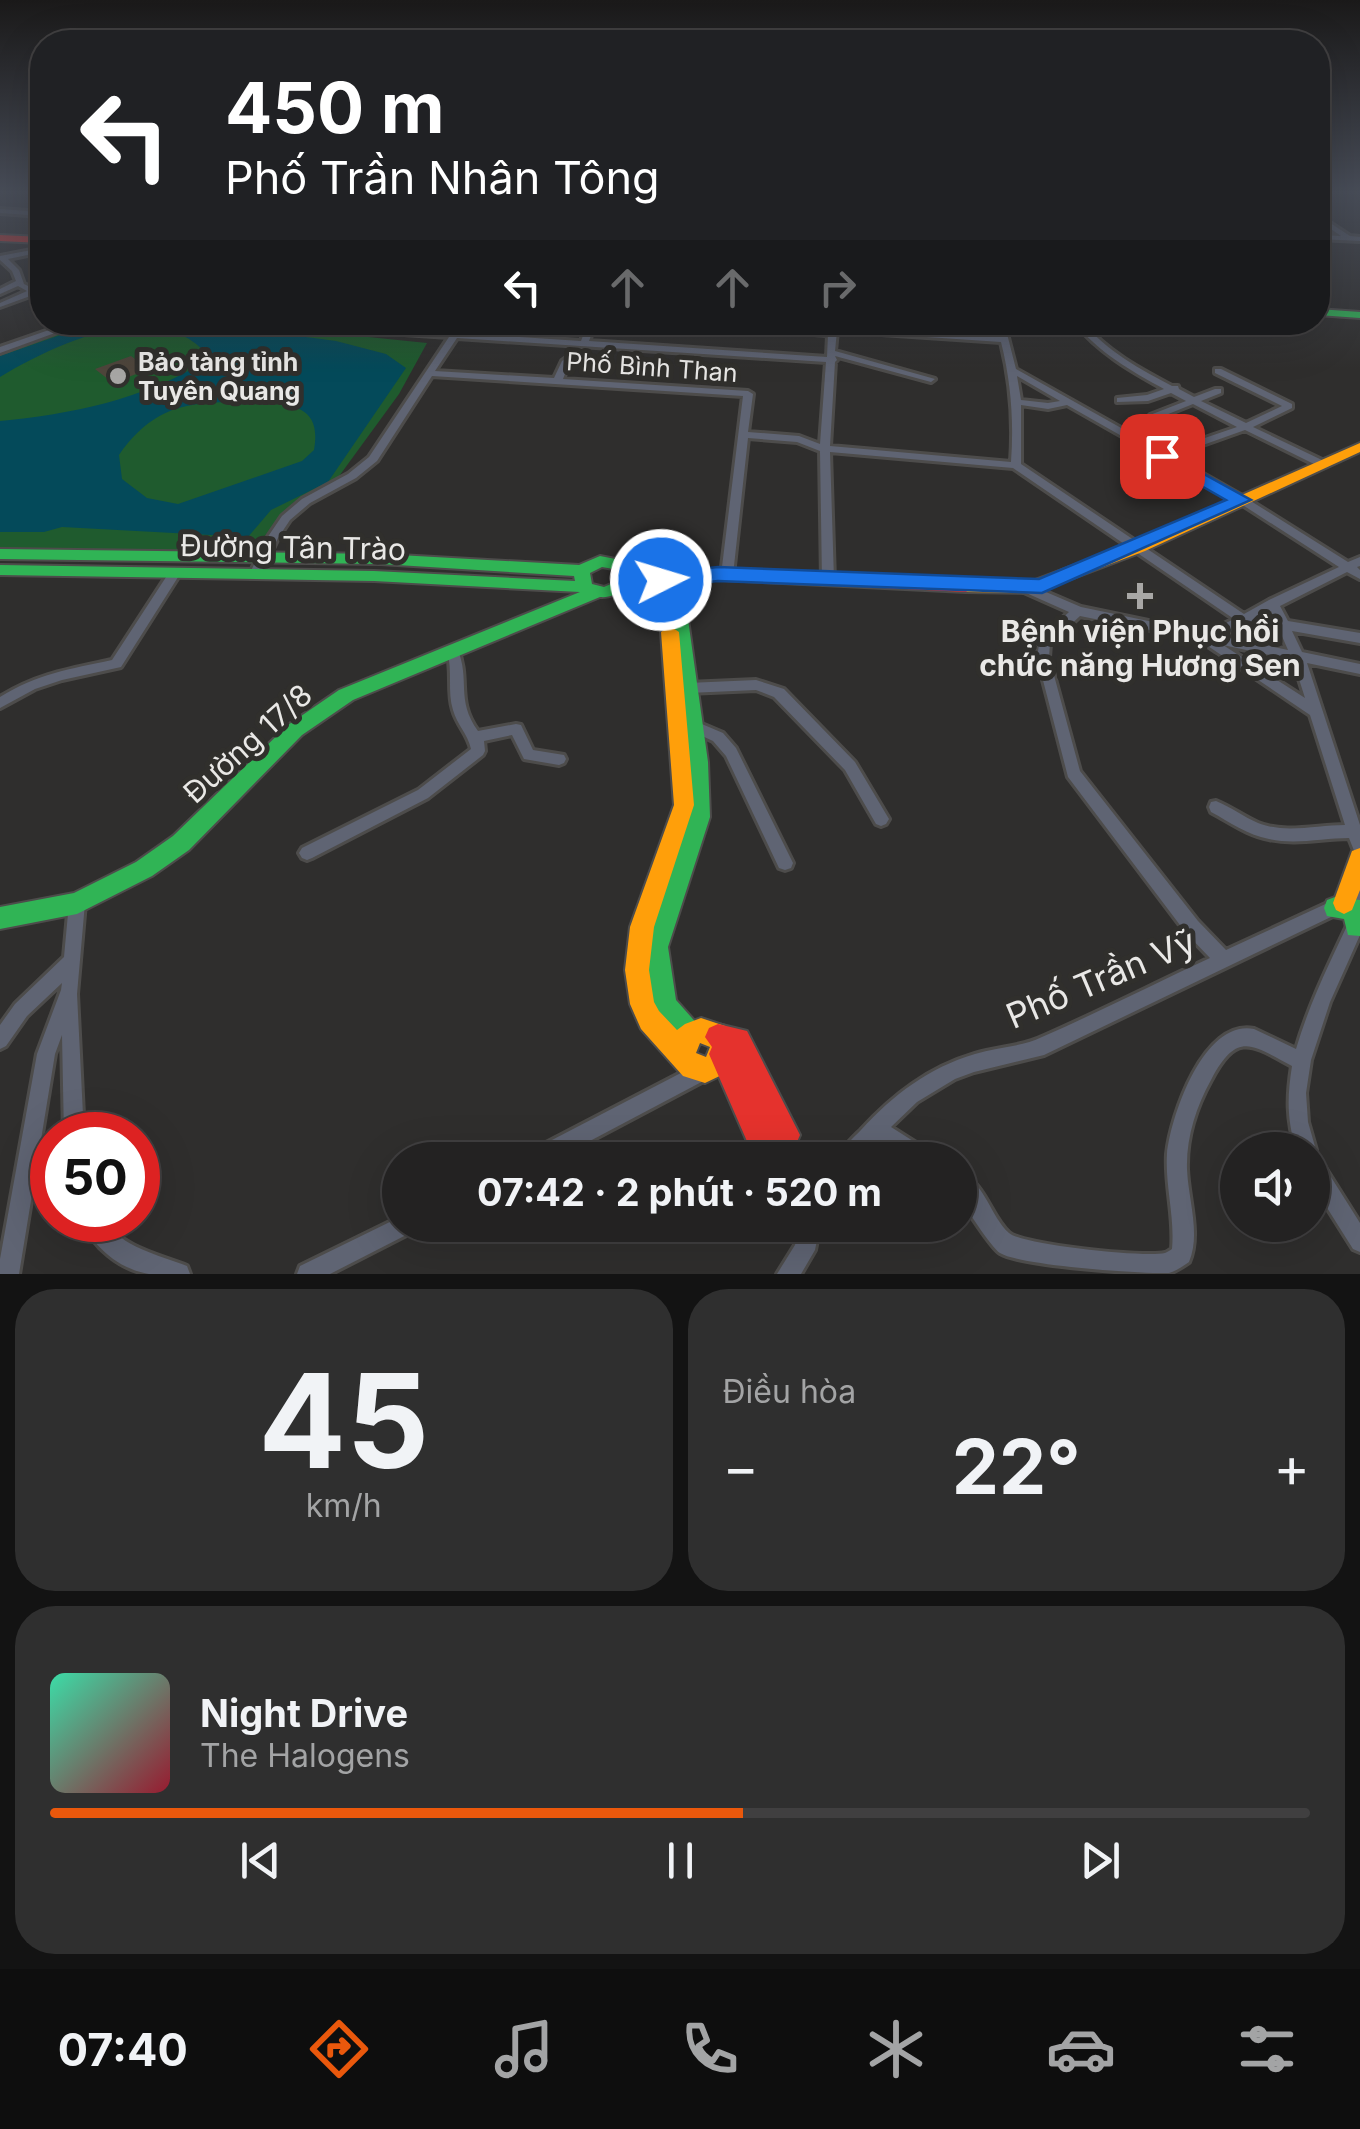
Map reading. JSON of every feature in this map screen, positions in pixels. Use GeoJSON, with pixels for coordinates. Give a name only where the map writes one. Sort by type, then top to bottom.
{"type":"FeatureCollection","features":[{"type":"Feature","properties":{"kind":"main road"},"geometry":{"type":"LineString","coordinates":[[1330,313],[1360,314]]}},
{"type":"Feature","properties":{"kind":"main road"},"geometry":{"type":"LineString","coordinates":[[720,1046],[717,1064],[702,1071],[691,1067],[684,1054],[650,1020],[642,1004],[637,970],[642,927],[684,804],[688,688],[678,605],[670,597],[628,578],[619,562],[592,563],[588,583],[613,592],[628,578],[723,575],[1028,588],[1139,547],[1360,447]]}},
{"type":"Feature","properties":{"kind":"main road","name":"Đường Tân Trào"},"geometry":{"type":"LineString","coordinates":[[0,554],[524,584],[588,583]]}},
{"type":"Feature","properties":{"kind":"main road","name":"Đường Tân Trào"},"geometry":{"type":"LineString","coordinates":[[0,570],[174,574],[381,559],[588,583]]}},
{"type":"Feature","properties":{"kind":"main road","name":"Đường 17/8"},"geometry":{"type":"LineString","coordinates":[[0,918],[77,903],[116,887],[181,843],[321,709],[523,622],[588,583]]}},
{"type":"Feature","properties":{"kind":"main road"},"geometry":{"type":"LineString","coordinates":[[523,622],[534,604],[524,584]]}},
{"type":"Feature","properties":{"kind":"main road"},"geometry":{"type":"LineString","coordinates":[[670,597],[668,606],[699,817],[656,948],[664,1006],[690,1034]]}},
{"type":"Feature","properties":{"kind":"main road"},"geometry":{"type":"LineString","coordinates":[[1358,921],[1354,908],[1346,902],[1360,858]]}},
{"type":"Feature","properties":{"kind":"main road"},"geometry":{"type":"LineString","coordinates":[[690,1034],[701,1030],[720,1046],[763,1145],[768,1150],[780,1151],[786,1135],[738,1040],[720,1046]]}},
{"type":"Feature","properties":{"kind":"main road"},"geometry":{"type":"LineString","coordinates":[[684,1054],[690,1034]]}},
{"type":"Feature","properties":{"kind":"street"},"geometry":{"type":"LineString","coordinates":[[2,258],[30,252]]}},
{"type":"Feature","properties":{"kind":"street"},"geometry":{"type":"LineString","coordinates":[[2,258],[15,270],[19,282],[30,287]]}},
{"type":"Feature","properties":{"kind":"street"},"geometry":{"type":"LineString","coordinates":[[0,292],[19,282]]}},
{"type":"Feature","properties":{"kind":"street"},"geometry":{"type":"LineString","coordinates":[[2,305],[30,295]]}},
{"type":"Feature","properties":{"kind":"street"},"geometry":{"type":"LineString","coordinates":[[0,341],[34,335]]}},
{"type":"Feature","properties":{"kind":"street"},"geometry":{"type":"LineString","coordinates":[[0,350],[44,335]]}},
{"type":"Feature","properties":{"kind":"street"},"geometry":{"type":"LineString","coordinates":[[441,335],[833,356],[931,379]]}},
{"type":"Feature","properties":{"kind":"street"},"geometry":{"type":"LineString","coordinates":[[584,343],[587,335]]}},
{"type":"Feature","properties":{"kind":"street"},"geometry":{"type":"LineString","coordinates":[[723,351],[727,335]]}},
{"type":"Feature","properties":{"kind":"street"},"geometry":{"type":"LineString","coordinates":[[828,580],[825,448],[833,335]]}},
{"type":"Feature","properties":{"kind":"street"},"geometry":{"type":"LineString","coordinates":[[933,335],[1005,340]]}},
{"type":"Feature","properties":{"kind":"street"},"geometry":{"type":"LineString","coordinates":[[1004,335],[1016,372],[1016,465]]}},
{"type":"Feature","properties":{"kind":"street"},"geometry":{"type":"LineString","coordinates":[[1087,335],[1127,364],[1320,463]]}},
{"type":"Feature","properties":{"kind":"street"},"geometry":{"type":"LineString","coordinates":[[260,566],[276,532],[295,509],[354,476],[373,460],[455,336]]}},
{"type":"Feature","properties":{"kind":"street"},"geometry":{"type":"LineString","coordinates":[[558,380],[566,361]]}},
{"type":"Feature","properties":{"kind":"street"},"geometry":{"type":"LineString","coordinates":[[1162,456],[1248,426],[1290,406],[1218,371]]}},
{"type":"Feature","properties":{"kind":"street"},"geometry":{"type":"LineString","coordinates":[[1016,372],[1356,568]]}},
{"type":"Feature","properties":{"kind":"street","name":"Phố Bình Than"},"geometry":{"type":"LineString","coordinates":[[431,373],[748,394],[723,575]]}},
{"type":"Feature","properties":{"kind":"street"},"geometry":{"type":"LineString","coordinates":[[1120,400],[1148,398],[1174,388]]}},
{"type":"Feature","properties":{"kind":"street"},"geometry":{"type":"LineString","coordinates":[[1153,418],[1218,391]]}},
{"type":"Feature","properties":{"kind":"street"},"geometry":{"type":"LineString","coordinates":[[1018,402],[1048,406],[1068,402]]}},
{"type":"Feature","properties":{"kind":"street"},"geometry":{"type":"LineString","coordinates":[[744,435],[799,439],[825,448],[1016,465],[1242,618]]}},
{"type":"Feature","properties":{"kind":"street"},"geometry":{"type":"LineString","coordinates":[[1202,637],[1356,568]]}},
{"type":"Feature","properties":{"kind":"street"},"geometry":{"type":"LineString","coordinates":[[0,703],[30,686],[116,664],[174,574]]}},
{"type":"Feature","properties":{"kind":"street"},"geometry":{"type":"LineString","coordinates":[[1028,588],[1078,611],[1360,669]]}},
{"type":"Feature","properties":{"kind":"street"},"geometry":{"type":"LineString","coordinates":[[1274,603],[1298,659],[1358,840]]}},
{"type":"Feature","properties":{"kind":"street"},"geometry":{"type":"LineString","coordinates":[[1078,611],[1044,642],[1043,656],[1068,760],[1080,783],[1134,853],[1224,962]]}},
{"type":"Feature","properties":{"kind":"street"},"geometry":{"type":"LineString","coordinates":[[1285,624],[1360,638]]}},
{"type":"Feature","properties":{"kind":"street"},"geometry":{"type":"LineString","coordinates":[[1202,637],[1316,712]]}},
{"type":"Feature","properties":{"kind":"street"},"geometry":{"type":"LineString","coordinates":[[307,853],[423,794],[478,751],[476,737],[461,716],[457,698],[460,673],[452,651]]}},
{"type":"Feature","properties":{"kind":"street"},"geometry":{"type":"LineString","coordinates":[[688,688],[756,685],[779,693],[850,766],[881,819]]}},
{"type":"Feature","properties":{"kind":"street"},"geometry":{"type":"LineString","coordinates":[[686,723],[718,738],[731,752],[786,863]]}},
{"type":"Feature","properties":{"kind":"street"},"geometry":{"type":"LineString","coordinates":[[476,737],[516,729],[529,755],[560,759]]}},
{"type":"Feature","properties":{"kind":"street"},"geometry":{"type":"LineString","coordinates":[[1216,807],[1262,831],[1324,833],[1334,829],[1358,840]]}},
{"type":"Feature","properties":{"kind":"street","name":"Phố Trần Vỹ"},"geometry":{"type":"LineString","coordinates":[[862,1142],[912,1091],[931,1079],[990,1058],[1038,1049],[1346,902]]}},
{"type":"Feature","properties":{"kind":"street"},"geometry":{"type":"LineString","coordinates":[[73,1112],[70,990],[77,903]]}},
{"type":"Feature","properties":{"kind":"street"},"geometry":{"type":"LineString","coordinates":[[1298,1132],[1306,1043],[1358,921]]}},
{"type":"Feature","properties":{"kind":"street"},"geometry":{"type":"LineString","coordinates":[[0,1040],[21,1010],[72,960]]}},
{"type":"Feature","properties":{"kind":"street"},"geometry":{"type":"LineString","coordinates":[[8,1274],[46,1054],[70,990]]}},
{"type":"Feature","properties":{"kind":"street"},"geometry":{"type":"LineString","coordinates":[[977,1201],[995,1234],[1010,1248],[1100,1260],[1170,1262],[1182,1255],[1184,1238],[1176,1151],[1192,1098],[1221,1045],[1234,1036],[1249,1036],[1303,1062]]}},
{"type":"Feature","properties":{"kind":"street"},"geometry":{"type":"LineString","coordinates":[[568,1142],[702,1071]]}},
{"type":"Feature","properties":{"kind":"street"},"geometry":{"type":"LineString","coordinates":[[875,1128],[896,1142]]}},
{"type":"Feature","properties":{"kind":"street"},"geometry":{"type":"LineString","coordinates":[[1330,1194],[1360,1242]]}},
{"type":"Feature","properties":{"kind":"street"},"geometry":{"type":"LineString","coordinates":[[308,1274],[382,1237]]}},
{"type":"Feature","properties":{"kind":"street"},"geometry":{"type":"LineString","coordinates":[[107,1242],[114,1249],[180,1274]]}},
{"type":"Feature","properties":{"kind":"street"},"geometry":{"type":"LineString","coordinates":[[788,1274],[806,1242]]}},
{"type":"Feature","properties":{"kind":"green space"},"geometry":{"type":"Polygon","coordinates":[[[33,335],[349,335],[427,343],[399,394],[337,479],[293,503],[249,554],[0,552],[0,345],[33,335]]]}},
{"type":"Feature","properties":{"kind":"water"},"geometry":{"type":"Polygon","coordinates":[[[60,335],[93,335],[47,352],[0,377],[0,356],[60,335]]]}},
{"type":"Feature","properties":{"kind":"water"},"geometry":{"type":"Polygon","coordinates":[[[181,335],[291,335],[336,341],[386,354],[406,368],[328,482],[271,510],[248,537],[62,527],[44,532],[0,532],[0,421],[105,403],[157,386],[203,362],[202,349],[181,335]],[[265,401],[201,404],[166,413],[150,422],[119,455],[122,479],[147,498],[178,504],[302,461],[314,450],[314,426],[311,418],[297,408],[265,401]]]}},
{"type":"Feature","properties":{"kind":"building","name":"Bảo tàng tỉnh Tuyên Quang"},"geometry":{"type":"Polygon","coordinates":[[[131,356],[149,369],[113,383],[95,369],[131,356]]]}},
{"type":"Feature","properties":{"kind":"traffic: fast"},"geometry":{"type":"LineString","coordinates":[[1330,313],[1360,315]]}},
{"type":"Feature","properties":{"kind":"traffic: fast"},"geometry":{"type":"LineString","coordinates":[[0,554],[381,559],[582,571]]}},
{"type":"Feature","properties":{"kind":"traffic: fast"},"geometry":{"type":"LineString","coordinates":[[600,561],[625,566],[630,576],[626,584],[605,593],[584,587],[582,571],[600,561]]}},
{"type":"Feature","properties":{"kind":"traffic: fast"},"geometry":{"type":"LineString","coordinates":[[0,570],[374,576],[584,587]]}},
{"type":"Feature","properties":{"kind":"traffic: fast"},"geometry":{"type":"LineString","coordinates":[[626,584],[668,595],[678,605],[698,762],[699,817],[656,947],[664,1006],[690,1035]]}},
{"type":"Feature","properties":{"kind":"traffic: fast"},"geometry":{"type":"LineString","coordinates":[[0,918],[77,903],[144,869],[181,843],[295,730],[346,695],[597,592]]}},
{"type":"Feature","properties":{"kind":"traffic: fast"},"geometry":{"type":"LineString","coordinates":[[1335,908],[1354,908],[1356,927]]}},
{"type":"Feature","properties":{"kind":"traffic: slow"},"geometry":{"type":"LineString","coordinates":[[966,586],[1028,589],[1139,547],[1360,447]]}},
{"type":"Feature","properties":{"kind":"traffic: slow"},"geometry":{"type":"LineString","coordinates":[[670,632],[684,805],[642,927],[637,970],[642,1004],[650,1020],[683,1054]]}},
{"type":"Feature","properties":{"kind":"traffic: slow"},"geometry":{"type":"LineString","coordinates":[[1344,903],[1360,858]]}},
{"type":"Feature","properties":{"kind":"traffic: slow"},"geometry":{"type":"LineString","coordinates":[[703,1030],[717,1036],[723,1050],[717,1064],[703,1070],[689,1064],[683,1050],[689,1036],[703,1030]]}},
{"type":"Feature","properties":{"kind":"traffic: jam"},"geometry":{"type":"LineString","coordinates":[[629,571],[966,586]]}},
{"type":"Feature","properties":{"kind":"traffic: jam"},"geometry":{"type":"LineString","coordinates":[[718,1037],[738,1040],[786,1135],[779,1151],[763,1145],[722,1054]]}},
{"type":"Feature","properties":{"kind":"place","name":"Bảo tàng tỉnh Tuyên Quang"},"geometry":{"type":"Point","coordinates":[118,376]}},
{"type":"Feature","properties":{"kind":"place","name":"Bệnh viện Phục hồi chức năng Hương Sen"},"geometry":{"type":"Point","coordinates":[1140,596]}},
{"type":"Feature","properties":{"kind":"route"},"geometry":{"type":"LineString","coordinates":[[661,580],[718,574],[1042,586],[1242,500],[1162,456]]}}]}
